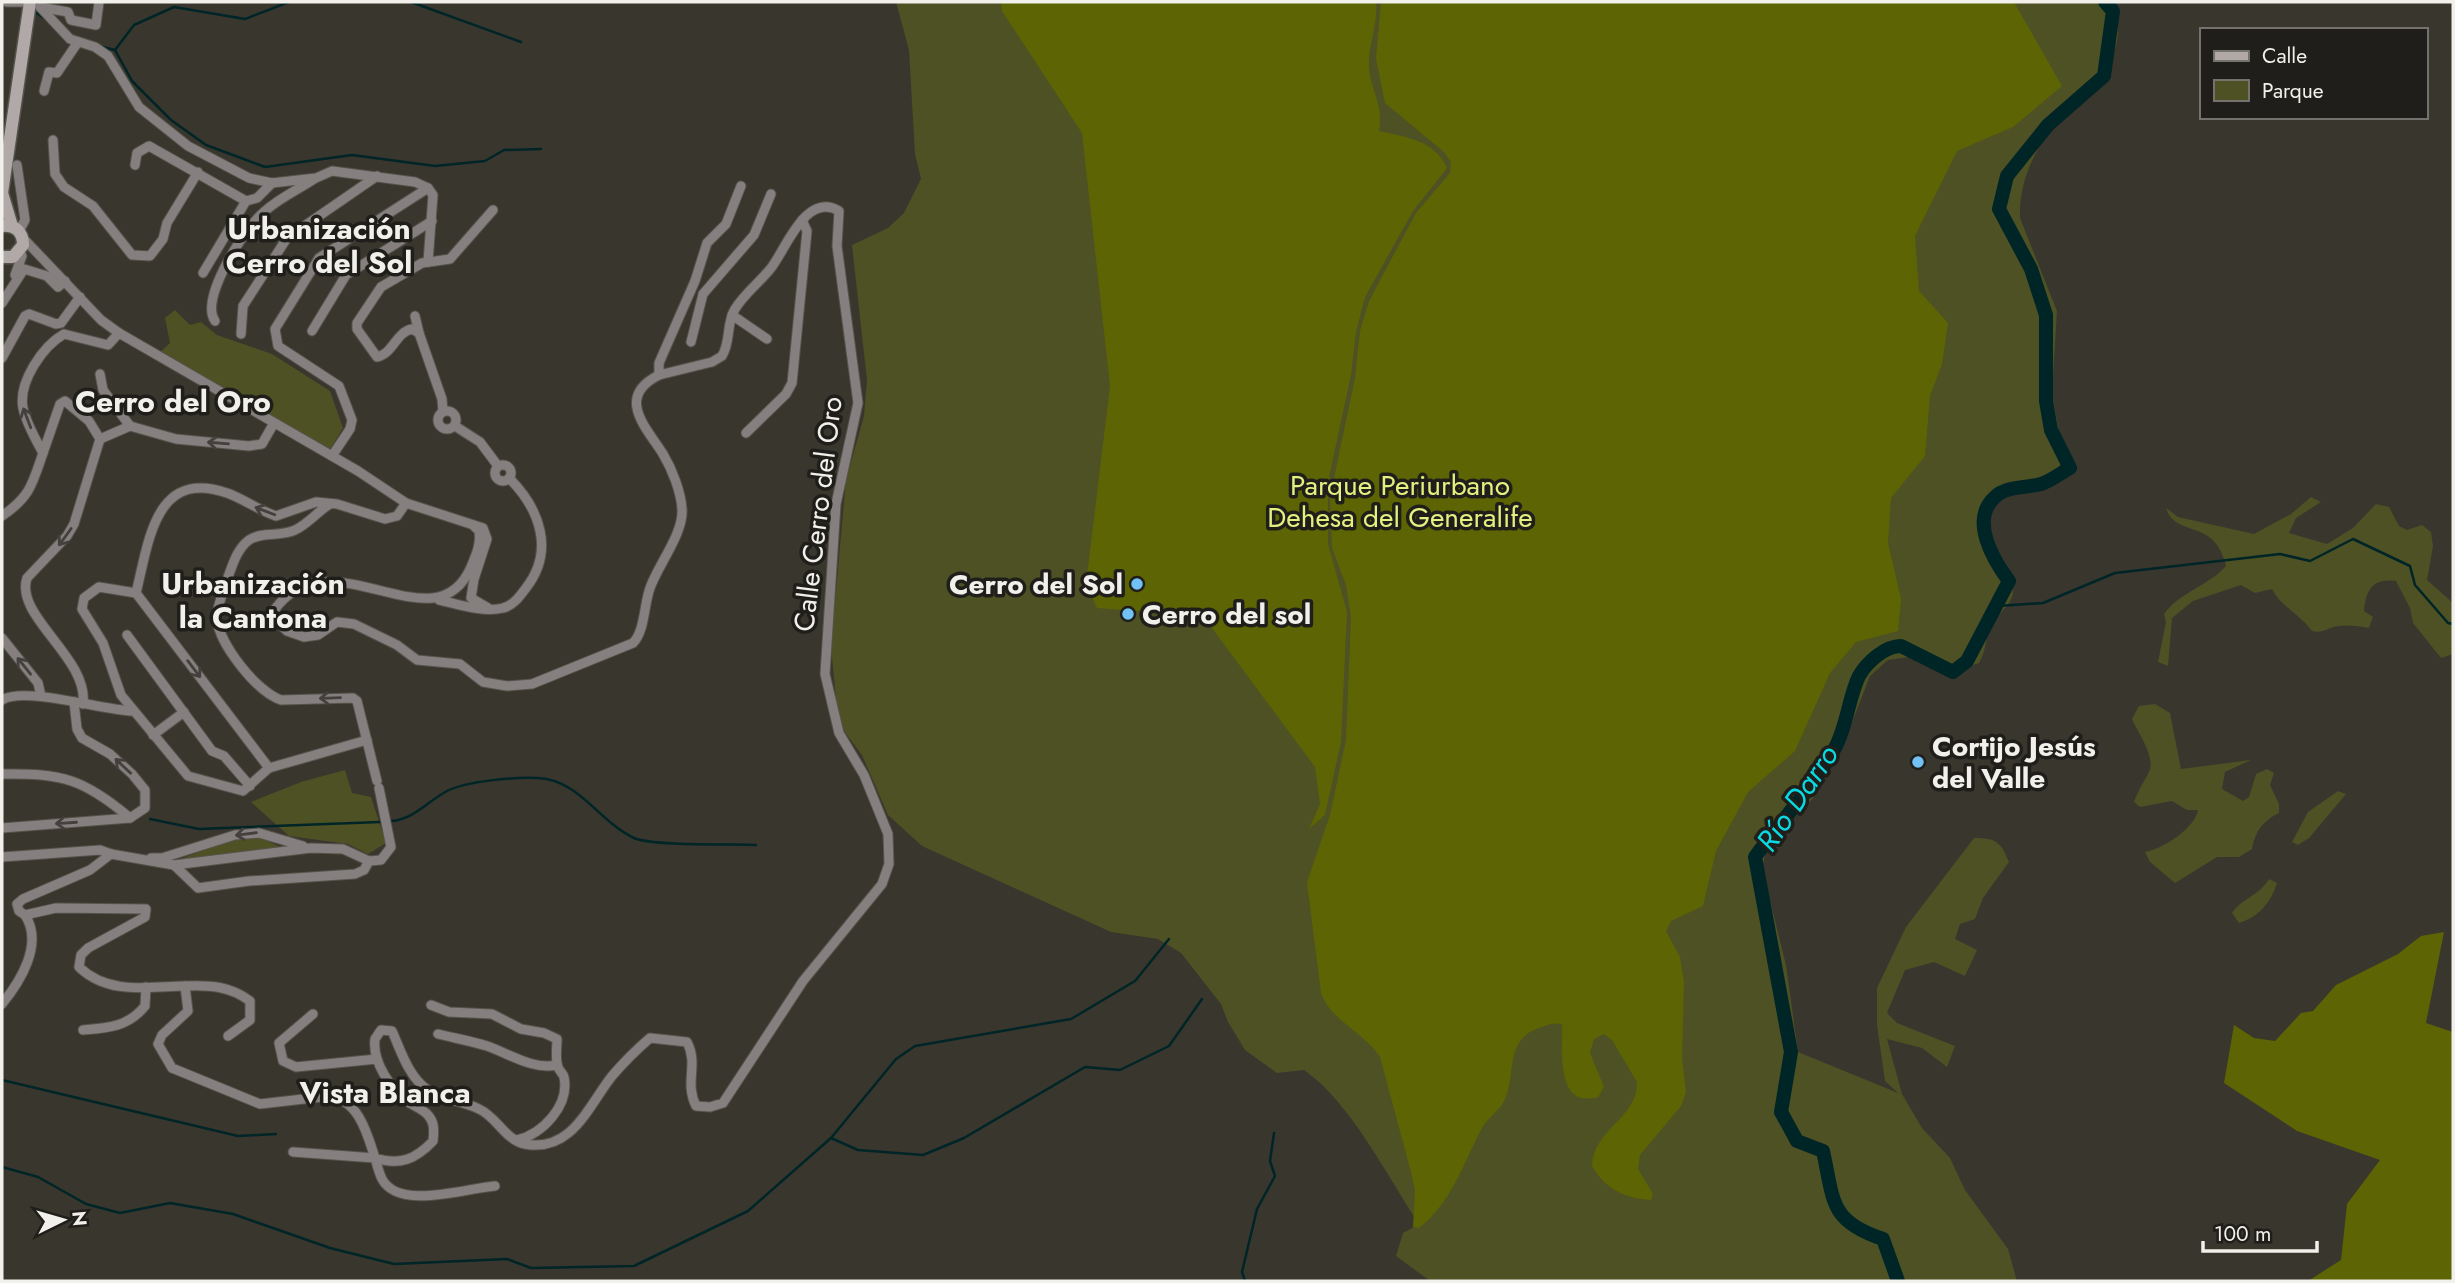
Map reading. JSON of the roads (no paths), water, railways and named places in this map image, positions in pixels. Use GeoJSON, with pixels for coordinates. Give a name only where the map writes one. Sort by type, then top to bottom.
{"type":"FeatureCollection","features":[{"type":"Feature","properties":{"kind":"street"},"geometry":{"type":"LineString","coordinates":[[7,2],[22,2]]}},
{"type":"Feature","properties":{"kind":"street"},"geometry":{"type":"LineString","coordinates":[[36,3],[68,7],[71,20],[96,24],[99,2]]}},
{"type":"Feature","properties":{"kind":"street"},"geometry":{"type":"LineString","coordinates":[[36,3],[70,39],[95,47],[108,56],[139,107],[188,146],[249,178],[272,183],[316,178]]}},
{"type":"Feature","properties":{"kind":"street"},"geometry":{"type":"LineString","coordinates":[[2,293],[18,270],[22,256],[12,245],[2,193],[2,176],[4,151],[36,3]]}},
{"type":"Feature","properties":{"kind":"street"},"geometry":{"type":"LineString","coordinates":[[44,91],[49,72],[57,73],[78,42]]}},
{"type":"Feature","properties":{"kind":"street"},"geometry":{"type":"LineString","coordinates":[[53,140],[55,174],[64,187],[93,206],[132,255],[150,256],[163,239],[167,223],[198,172]]}},
{"type":"Feature","properties":{"kind":"street"},"geometry":{"type":"LineString","coordinates":[[135,164],[137,153],[149,146],[246,201]]}},
{"type":"Feature","properties":{"kind":"street"},"geometry":{"type":"LineString","coordinates":[[12,245],[25,220],[17,165]]}},
{"type":"Feature","properties":{"kind":"street"},"geometry":{"type":"LineString","coordinates":[[215,321],[212,316],[213,288],[256,219],[316,178],[332,171],[415,182],[428,188],[433,195],[428,262]]}},
{"type":"Feature","properties":{"kind":"street"},"geometry":{"type":"LineString","coordinates":[[241,334],[243,306],[287,238],[377,176]]}},
{"type":"Feature","properties":{"kind":"street"},"geometry":{"type":"LineString","coordinates":[[203,273],[246,201],[257,198],[272,183]]}},
{"type":"Feature","properties":{"kind":"street"},"geometry":{"type":"LineString","coordinates":[[659,375],[659,363],[684,309],[707,243],[726,224],[741,186]]}},
{"type":"Feature","properties":{"kind":"street"},"geometry":{"type":"LineString","coordinates":[[332,456],[350,429],[352,420],[339,386],[278,346],[275,329],[319,258],[428,188]]}},
{"type":"Feature","properties":{"kind":"street"},"geometry":{"type":"LineString","coordinates":[[691,342],[703,294],[754,235],[771,194]]}},
{"type":"Feature","properties":{"kind":"street","name":"Calle Cerro del Oro"},"geometry":{"type":"LineString","coordinates":[[516,1140],[526,1144],[545,1143],[564,1137],[582,1122],[611,1078],[633,1052],[650,1038],[687,1042],[694,1055],[689,1092],[696,1106],[709,1107],[723,1103],[803,981],[882,884],[888,872],[888,834],[858,766],[839,733],[825,674],[836,504],[858,403],[837,246],[841,214],[835,208],[828,208],[813,211],[802,220]]}},
{"type":"Feature","properties":{"kind":"street"},"geometry":{"type":"LineString","coordinates":[[419,333],[412,329],[404,331],[385,355],[377,357],[358,329],[357,323],[378,289],[428,262],[445,261],[453,257],[493,210]]}},
{"type":"Feature","properties":{"kind":"street"},"geometry":{"type":"LineString","coordinates":[[467,603],[401,596],[327,580],[297,589],[275,609],[278,622],[287,631],[304,637],[318,635],[337,622],[354,624],[386,639],[417,660],[460,664],[483,682],[507,686],[532,684],[633,643],[639,634],[649,589],[677,534],[682,514],[668,464],[644,428],[637,410],[643,388],[659,375],[718,359],[724,352],[732,315],[775,263],[802,220]]}},
{"type":"Feature","properties":{"kind":"street"},"geometry":{"type":"LineString","coordinates":[[746,433],[786,394],[792,383],[807,230],[802,220]]}},
{"type":"Feature","properties":{"kind":"street"},"geometry":{"type":"LineString","coordinates":[[312,331],[346,275],[432,221]]}},
{"type":"Feature","properties":{"kind":"street"},"geometry":{"type":"LineString","coordinates":[[12,245],[41,258],[102,320],[119,333],[332,456],[406,503],[483,528],[488,538],[467,603]]}},
{"type":"Feature","properties":{"kind":"street"},"geometry":{"type":"LineString","coordinates":[[2,303],[24,269],[47,276],[58,287],[65,281]]}},
{"type":"Feature","properties":{"kind":"street"},"geometry":{"type":"LineString","coordinates":[[2,358],[25,316],[29,314],[56,324],[61,323],[80,296]]}},
{"type":"Feature","properties":{"kind":"street"},"geometry":{"type":"LineString","coordinates":[[684,309],[699,312]]}},
{"type":"Feature","properties":{"kind":"street"},"geometry":{"type":"LineString","coordinates":[[732,315],[767,339]]}},
{"type":"Feature","properties":{"kind":"street"},"geometry":{"type":"LineString","coordinates":[[415,316],[442,398],[443,412],[438,419],[441,427],[447,429],[455,426],[480,442],[498,466],[495,474],[497,478],[502,481],[509,478],[519,487],[536,517],[543,539],[539,569],[514,602],[499,609],[467,603],[458,600],[457,588]]}},
{"type":"Feature","properties":{"kind":"street"},"geometry":{"type":"LineString","coordinates":[[43,453],[23,409],[22,396],[41,355],[53,340],[64,334],[108,345],[119,333]]}},
{"type":"Feature","properties":{"kind":"street"},"geometry":{"type":"LineString","coordinates":[[100,374],[103,390],[130,426],[176,439],[249,446],[262,444],[274,423]]}},
{"type":"Feature","properties":{"kind":"street"},"geometry":{"type":"LineString","coordinates":[[2,516],[23,502],[29,493],[60,404],[65,401],[89,421],[100,439],[74,524],[67,536],[27,578],[24,586],[26,597],[69,658],[84,695],[78,703],[77,729],[82,738],[110,754],[145,790],[145,808],[131,818],[2,828]]}},
{"type":"Feature","properties":{"kind":"street"},"geometry":{"type":"LineString","coordinates":[[100,439],[130,426]]}},
{"type":"Feature","properties":{"kind":"street"},"geometry":{"type":"LineString","coordinates":[[136,593],[157,521],[167,499],[179,490],[213,489],[276,516],[316,502],[330,503],[385,519],[397,516],[406,503]]}},
{"type":"Feature","properties":{"kind":"street"},"geometry":{"type":"LineString","coordinates":[[2,857],[100,850],[174,865],[312,848],[343,849],[369,861],[380,860],[391,847],[357,701],[353,698],[281,700],[261,690],[221,637],[216,617],[233,561],[241,547],[250,539],[261,535],[296,530],[330,503]]}},
{"type":"Feature","properties":{"kind":"street"},"geometry":{"type":"LineString","coordinates":[[434,599],[447,596],[466,579],[478,551],[480,531],[472,525]]}},
{"type":"Feature","properties":{"kind":"street"},"geometry":{"type":"LineString","coordinates":[[269,768],[136,593],[99,587],[84,598],[82,609],[103,643],[121,695],[188,776],[243,791],[269,768],[367,740]]}},
{"type":"Feature","properties":{"kind":"street"},"geometry":{"type":"LineString","coordinates":[[127,635],[212,751],[225,756],[250,786]]}},
{"type":"Feature","properties":{"kind":"street"},"geometry":{"type":"LineString","coordinates":[[2,638],[38,683],[41,696]]}},
{"type":"Feature","properties":{"kind":"street"},"geometry":{"type":"LineString","coordinates":[[2,701],[10,695],[41,696],[132,711]]}},
{"type":"Feature","properties":{"kind":"street"},"geometry":{"type":"LineString","coordinates":[[153,735],[184,712]]}},
{"type":"Feature","properties":{"kind":"street"},"geometry":{"type":"LineString","coordinates":[[2,774],[64,777],[86,786],[131,818]]}},
{"type":"Feature","properties":{"kind":"street"},"geometry":{"type":"LineString","coordinates":[[2,1004],[26,971],[29,922],[17,908],[23,899],[90,870],[116,855],[162,858],[234,835],[258,833],[312,848]]}},
{"type":"Feature","properties":{"kind":"street"},"geometry":{"type":"LineString","coordinates":[[174,865],[198,888],[249,881],[355,874],[364,870],[369,861]]}},
{"type":"Feature","properties":{"kind":"street"},"geometry":{"type":"LineString","coordinates":[[24,915],[56,908],[146,909],[145,917],[88,948],[81,955],[79,967],[103,984],[146,987],[206,985],[235,990],[250,1002],[250,1020],[228,1036]]}},
{"type":"Feature","properties":{"kind":"street"},"geometry":{"type":"LineString","coordinates":[[185,986],[188,1011],[162,1035],[158,1044],[172,1068],[260,1104],[330,1096],[341,1098],[351,1106],[365,1127],[383,1181],[398,1193],[418,1198],[495,1186]]}},
{"type":"Feature","properties":{"kind":"street"},"geometry":{"type":"LineString","coordinates":[[83,1030],[118,1027],[130,1021],[145,1006],[146,987]]}},
{"type":"Feature","properties":{"kind":"street"},"geometry":{"type":"LineString","coordinates":[[293,1152],[375,1158],[387,1162],[410,1160],[433,1141],[435,1128],[428,1115],[407,1101],[391,1085],[377,1059],[375,1039],[381,1030],[392,1031],[414,1076],[427,1090],[478,1108],[492,1116],[516,1140],[529,1137],[550,1123],[561,1100],[564,1077],[557,1065],[557,1039],[521,1029],[492,1014],[450,1012],[431,1005]]}},
{"type":"Feature","properties":{"kind":"street"},"geometry":{"type":"LineString","coordinates":[[313,1014],[279,1043],[283,1061],[296,1067],[377,1059]]}},
{"type":"Feature","properties":{"kind":"street"},"geometry":{"type":"LineString","coordinates":[[438,1034],[488,1046],[521,1061],[547,1067],[557,1065]]}},
{"type":"Feature","properties":{"kind":"waterway"},"geometry":{"type":"LineString","coordinates":[[115,50],[134,25],[174,7],[245,19],[289,2]]}},
{"type":"Feature","properties":{"kind":"waterway"},"geometry":{"type":"LineString","coordinates":[[411,2],[521,42]]}},
{"type":"Feature","properties":{"kind":"waterway","name":"Río Darro"},"geometry":{"type":"LineString","coordinates":[[1898,1281],[1883,1239],[1852,1225],[1837,1207],[1823,1151],[1797,1141],[1781,1112],[1791,1052],[1755,857],[1827,762],[1839,739],[1859,676],[1872,660],[1889,649],[1901,646],[1953,672],[1967,661],[2009,581],[1991,552],[1987,540],[1984,517],[1988,506],[2000,493],[2041,484],[2070,468],[2051,430],[2046,401],[2046,315],[2031,269],[1999,209],[2007,176],[2048,125],[2104,76],[2113,11],[2105,2]]}},
{"type":"Feature","properties":{"kind":"waterway"},"geometry":{"type":"LineString","coordinates":[[32,10],[47,20]]}},
{"type":"Feature","properties":{"kind":"waterway"},"geometry":{"type":"LineString","coordinates":[[99,46],[115,50],[132,81],[171,120],[206,145],[265,167],[352,155],[435,166],[485,161],[504,150],[541,149]]}},
{"type":"Feature","properties":{"kind":"waterway"},"geometry":{"type":"LineString","coordinates":[[1998,606],[2043,603],[2115,573],[2280,554],[2310,561],[2353,539],[2410,566],[2415,585],[2448,623],[2453,624]]}},
{"type":"Feature","properties":{"kind":"waterway"},"geometry":{"type":"LineString","coordinates":[[392,821],[421,809],[447,791],[466,785],[491,780],[537,778],[552,780],[577,793],[622,831],[643,841],[756,845]]}},
{"type":"Feature","properties":{"kind":"waterway"},"geometry":{"type":"LineString","coordinates":[[150,819],[199,829],[380,822]]}},
{"type":"Feature","properties":{"kind":"waterway"},"geometry":{"type":"LineString","coordinates":[[2,1167],[38,1177],[86,1204],[120,1213],[170,1203],[233,1214],[330,1248],[394,1264],[507,1259],[531,1268],[634,1266],[748,1211],[831,1138],[896,1059],[915,1046],[1071,1019],[1135,981],[1169,939]]}},
{"type":"Feature","properties":{"kind":"waterway"},"geometry":{"type":"LineString","coordinates":[[831,1138],[858,1150],[923,1155],[964,1138],[1085,1067],[1120,1070],[1169,1046],[1202,999]]}},
{"type":"Feature","properties":{"kind":"waterway"},"geometry":{"type":"LineString","coordinates":[[2,1080],[238,1136],[276,1134]]}},
{"type":"Feature","properties":{"kind":"waterway"},"geometry":{"type":"LineString","coordinates":[[1245,1281],[1242,1272],[1257,1209],[1275,1176],[1270,1161],[1274,1133]]}},
{"type":"Feature","properties":{"kind":"place","name":"Cerro del Sol"},"geometry":{"type":"Point","coordinates":[1137,584]}},
{"type":"Feature","properties":{"kind":"place","name":"Cerro del sol"},"geometry":{"type":"Point","coordinates":[1128,614]}},
{"type":"Feature","properties":{"kind":"place","name":"Cortijo Jesús del Valle"},"geometry":{"type":"Point","coordinates":[1918,762]}},
{"type":"Feature","properties":{"kind":"district","name":"Urbanización Cerro del Sol"},"geometry":{"type":"Point","coordinates":[319,245]}},
{"type":"Feature","properties":{"kind":"district","name":"Cerro del Oro"},"geometry":{"type":"Point","coordinates":[173,401]}},
{"type":"Feature","properties":{"kind":"district","name":"Urbanización la Cantona"},"geometry":{"type":"Point","coordinates":[253,600]}},
{"type":"Feature","properties":{"kind":"district","name":"Vista Blanca"},"geometry":{"type":"Point","coordinates":[385,1092]}},
{"type":"Feature","properties":{"kind":"park label","name":"Parque Periurbano Dehesa del Generalife"},"geometry":{"type":"Point","coordinates":[1400,501]}}]}
